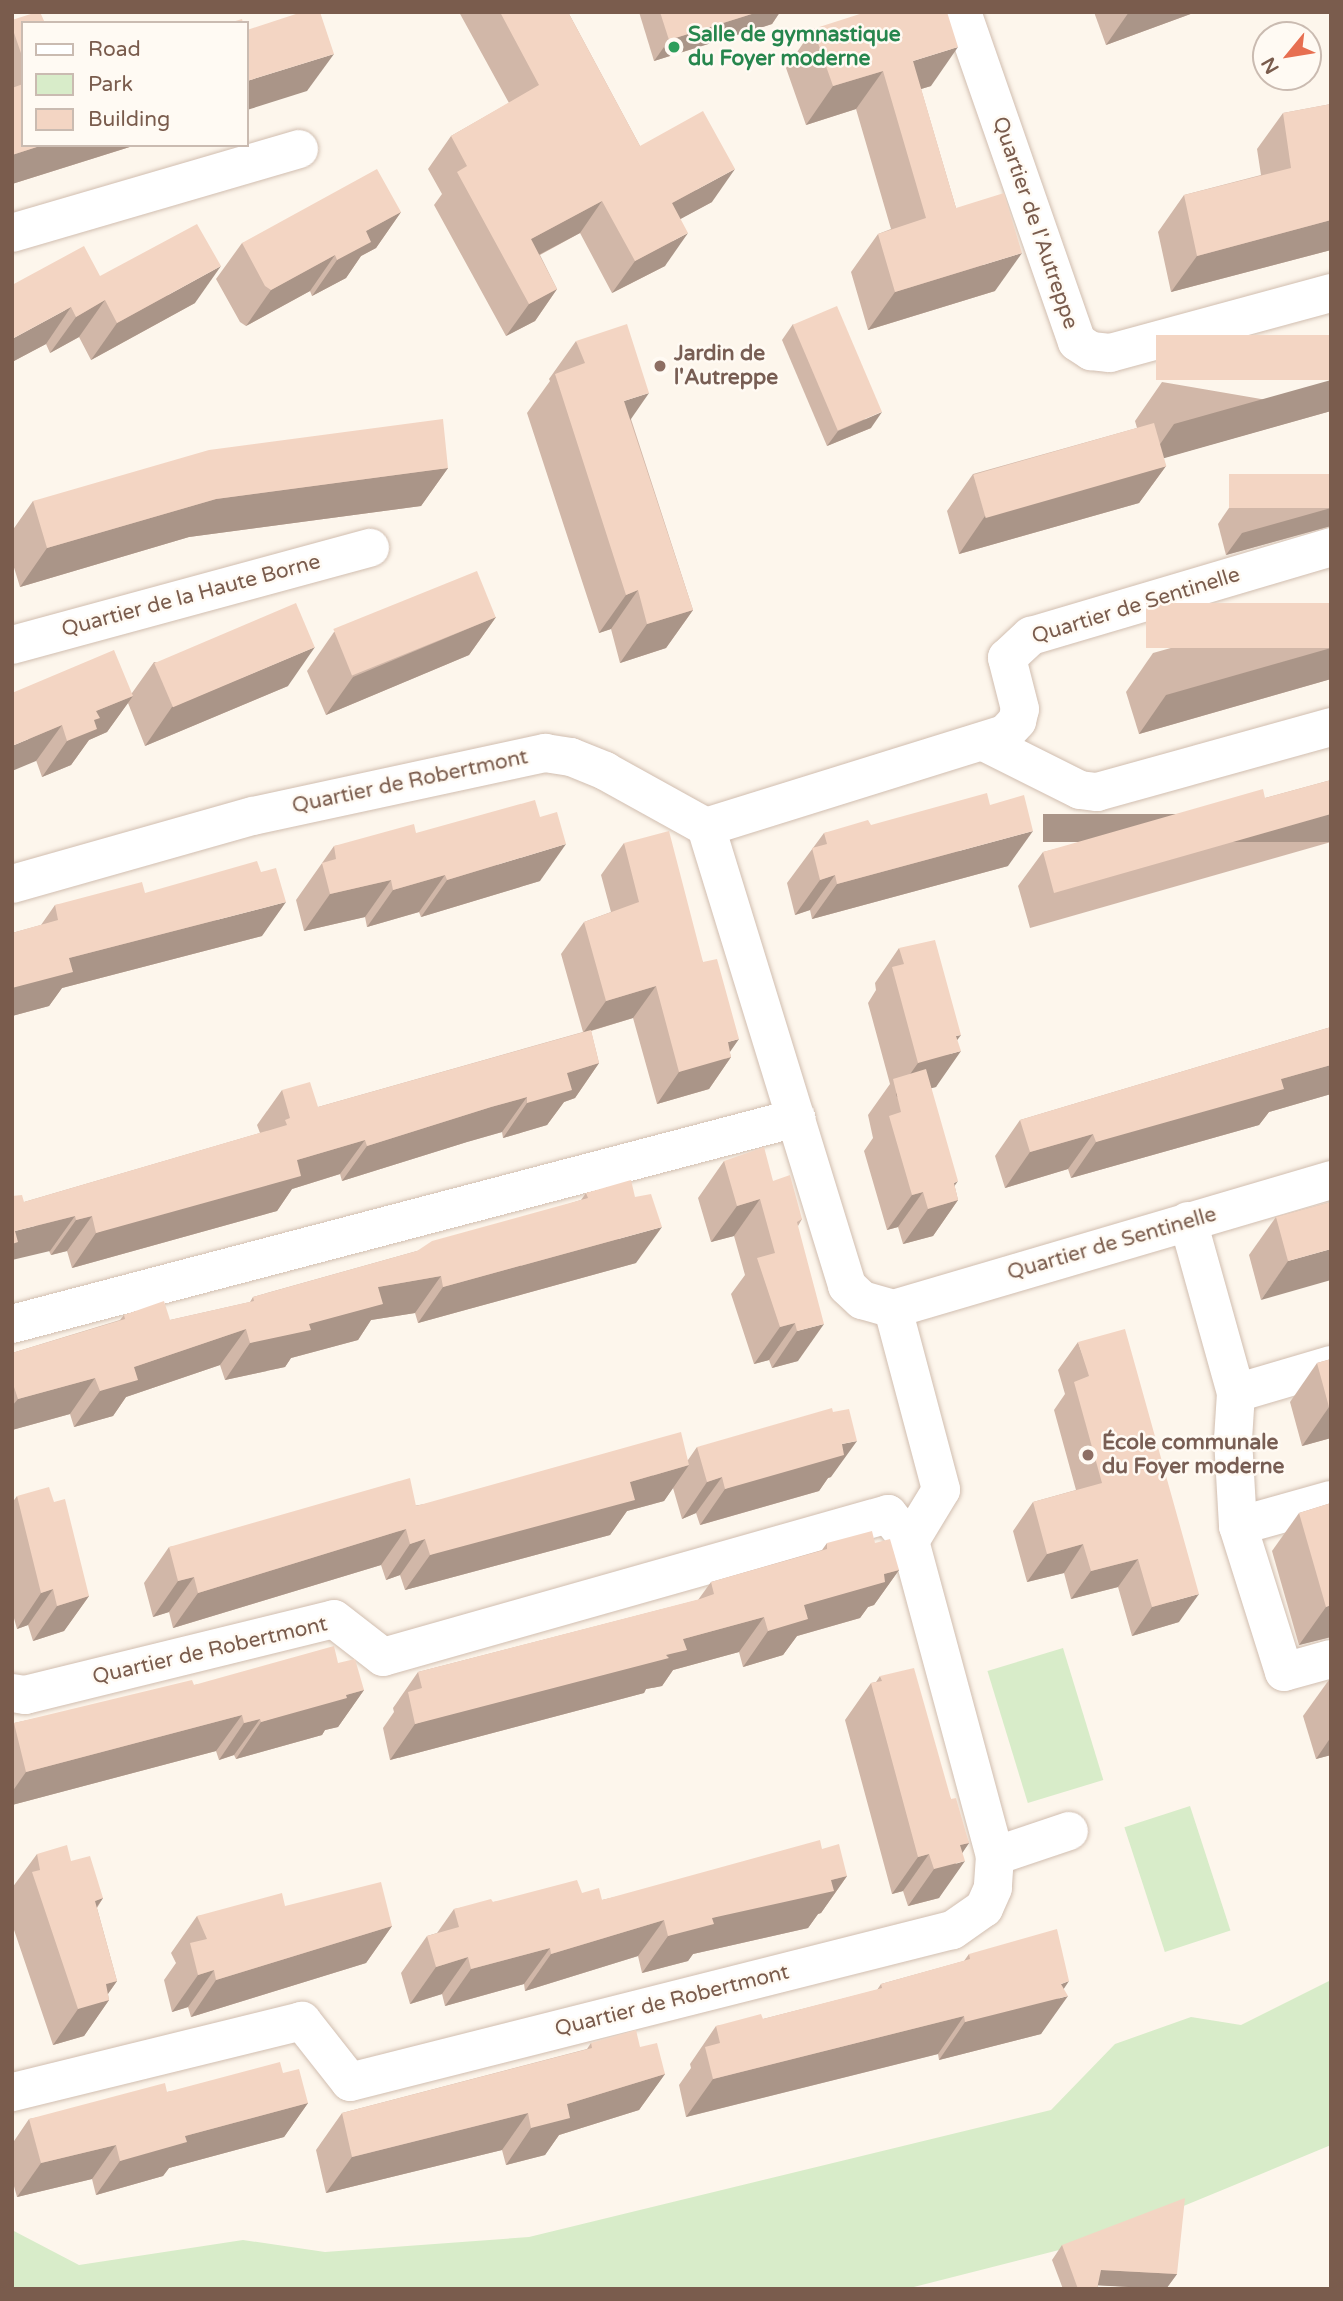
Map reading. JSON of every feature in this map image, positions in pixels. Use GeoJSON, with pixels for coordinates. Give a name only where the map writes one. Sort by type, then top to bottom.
{"type":"FeatureCollection","features":[{"type":"Feature","properties":{"kind":"street","name":"Quartier de l'Autreppe"},"geometry":{"type":"LineString","coordinates":[[962,12],[1077,342],[1091,351],[1110,353],[1331,293]]}},
{"type":"Feature","properties":{"kind":"street"},"geometry":{"type":"LineString","coordinates":[[12,233],[299,149]]}},
{"type":"Feature","properties":{"kind":"street","name":"Quartier de Sentinelle"},"geometry":{"type":"LineString","coordinates":[[706,827],[986,743],[1017,721],[1020,709],[1007,659],[1031,636],[1331,547]]}},
{"type":"Feature","properties":{"kind":"street","name":"Quartier de la Haute Borne"},"geometry":{"type":"LineString","coordinates":[[12,645],[370,548]]}},
{"type":"Feature","properties":{"kind":"street"},"geometry":{"type":"LineString","coordinates":[[986,743],[1080,790],[1097,792],[1331,727]]}},
{"type":"Feature","properties":{"kind":"street","name":"Quartier de Robertmont"},"geometry":{"type":"LineString","coordinates":[[12,884],[253,817],[545,753],[571,757],[605,771],[706,827]]}},
{"type":"Feature","properties":{"kind":"street"},"geometry":{"type":"LineString","coordinates":[[706,827],[847,1286],[868,1303],[893,1309],[941,1490],[910,1541]]}},
{"type":"Feature","properties":{"kind":"street"},"geometry":{"type":"LineString","coordinates":[[12,1324],[796,1118]]}},
{"type":"Feature","properties":{"kind":"street","name":"Quartier de Sentinelle"},"geometry":{"type":"LineString","coordinates":[[893,1309],[1331,1180]]}},
{"type":"Feature","properties":{"kind":"street"},"geometry":{"type":"LineString","coordinates":[[1188,1221],[1236,1393],[1233,1438],[1238,1526],[1284,1672],[1331,1659]]}},
{"type":"Feature","properties":{"kind":"street"},"geometry":{"type":"LineString","coordinates":[[1236,1393],[1331,1365]]}},
{"type":"Feature","properties":{"kind":"street"},"geometry":{"type":"LineString","coordinates":[[1238,1526],[1331,1500]]}},
{"type":"Feature","properties":{"kind":"street","name":"Quartier de Robertmont"},"geometry":{"type":"LineString","coordinates":[[12,1693],[25,1695],[334,1619],[383,1657],[888,1514],[910,1541],[995,1856],[993,1888],[984,1908],[953,1930],[350,2082],[302,2021],[12,2092]]}},
{"type":"Feature","properties":{"kind":"street"},"geometry":{"type":"LineString","coordinates":[[995,1856],[1069,1832]]}},
{"type":"Feature","properties":{"kind":"green space"},"geometry":{"type":"Polygon","coordinates":[[[1063,1648],[1103,1780],[1028,1803],[987,1671],[1063,1648]]]}},
{"type":"Feature","properties":{"kind":"green space"},"geometry":{"type":"Polygon","coordinates":[[[1190,1806],[1230,1931],[1165,1952],[1124,1827],[1190,1806]]]}},
{"type":"Feature","properties":{"kind":"green space"},"geometry":{"type":"Polygon","coordinates":[[[1331,1980],[1331,2145],[1106,2238],[906,2289],[12,2289],[12,2230],[79,2265],[243,2240],[325,2252],[529,2237],[1051,2110],[1115,2044],[1191,2017],[1241,2025],[1331,1980]]]}},
{"type":"Feature","properties":{"kind":"building"},"geometry":{"type":"Polygon","coordinates":[[[40,12],[44,21],[21,21],[21,53],[12,27],[12,20],[40,12]]]}},
{"type":"Feature","properties":{"kind":"building"},"geometry":{"type":"Polygon","coordinates":[[[302,12],[320,12],[334,54],[248,81],[248,30],[302,12]]]}},
{"type":"Feature","properties":{"kind":"building"},"geometry":{"type":"Polygon","coordinates":[[[500,12],[568,12],[640,146],[703,111],[735,169],[672,203],[688,233],[635,261],[602,201],[531,239],[557,289],[529,304],[457,172],[467,166],[451,136],[539,85],[500,12]]]}},
{"type":"Feature","properties":{"kind":"building"},"geometry":{"type":"Polygon","coordinates":[[[660,12],[758,12],[669,40],[660,12]]]}},
{"type":"Feature","properties":{"kind":"building"},"geometry":{"type":"Polygon","coordinates":[[[866,12],[947,12],[958,47],[913,61],[956,208],[1004,193],[1022,253],[895,292],[878,234],[926,218],[883,71],[833,86],[813,29],[866,12]]]}},
{"type":"Feature","properties":{"kind":"building"},"geometry":{"type":"Polygon","coordinates":[[[21,85],[21,147],[37,147],[12,155],[12,88],[21,85]]]}},
{"type":"Feature","properties":{"kind":"building"},"geometry":{"type":"Polygon","coordinates":[[[1331,104],[1331,220],[1197,256],[1184,195],[1291,168],[1283,113],[1331,104]]]}},
{"type":"Feature","properties":{"kind":"building"},"geometry":{"type":"Polygon","coordinates":[[[377,169],[401,212],[366,231],[371,242],[337,260],[335,255],[271,290],[265,286],[242,243],[377,169]]]}},
{"type":"Feature","properties":{"kind":"building"},"geometry":{"type":"Polygon","coordinates":[[[197,224],[221,266],[117,323],[105,300],[76,317],[71,307],[12,339],[12,285],[84,246],[100,276],[197,224]]]}},
{"type":"Feature","properties":{"kind":"building"},"geometry":{"type":"Polygon","coordinates":[[[837,306],[882,412],[838,431],[793,325],[837,306]]]}},
{"type":"Feature","properties":{"kind":"building"},"geometry":{"type":"Polygon","coordinates":[[[627,324],[649,393],[624,401],[693,610],[647,624],[638,590],[626,595],[555,374],[585,363],[576,341],[627,324]]]}},
{"type":"Feature","properties":{"kind":"building"},"geometry":{"type":"Polygon","coordinates":[[[1156,335],[1331,335],[1331,380],[1156,380],[1156,335]]]}},
{"type":"Feature","properties":{"kind":"building"},"geometry":{"type":"Polygon","coordinates":[[[443,419],[448,468],[216,499],[47,548],[33,501],[209,450],[443,419]]]}},
{"type":"Feature","properties":{"kind":"building"},"geometry":{"type":"Polygon","coordinates":[[[1154,423],[1166,466],[986,518],[973,475],[1154,423]]]}},
{"type":"Feature","properties":{"kind":"building"},"geometry":{"type":"Polygon","coordinates":[[[1229,474],[1331,474],[1331,508],[1229,508],[1229,474]]]}},
{"type":"Feature","properties":{"kind":"building"},"geometry":{"type":"Polygon","coordinates":[[[477,571],[496,617],[352,675],[333,629],[477,571]]]}},
{"type":"Feature","properties":{"kind":"building"},"geometry":{"type":"Polygon","coordinates":[[[296,603],[315,647],[173,707],[154,663],[296,603]]]}},
{"type":"Feature","properties":{"kind":"building"},"geometry":{"type":"Polygon","coordinates":[[[1146,603],[1331,603],[1331,648],[1146,648],[1146,603]]]}},
{"type":"Feature","properties":{"kind":"building"},"geometry":{"type":"Polygon","coordinates":[[[114,650],[133,696],[96,711],[100,718],[94,720],[97,729],[67,741],[62,725],[12,746],[12,693],[114,650]]]}},
{"type":"Feature","properties":{"kind":"building"},"geometry":{"type":"Polygon","coordinates":[[[1331,780],[1331,814],[1054,893],[1043,852],[1263,789],[1265,798],[1331,780]]]}},
{"type":"Feature","properties":{"kind":"building"},"geometry":{"type":"Polygon","coordinates":[[[987,793],[990,805],[1024,795],[1033,831],[837,884],[835,875],[820,880],[812,848],[827,844],[824,833],[868,820],[871,825],[987,793]]]}},
{"type":"Feature","properties":{"kind":"building"},"geometry":{"type":"Polygon","coordinates":[[[535,800],[540,817],[557,812],[566,844],[447,880],[445,875],[393,890],[391,880],[330,894],[322,863],[336,859],[334,846],[414,824],[416,833],[535,800]]]}},
{"type":"Feature","properties":{"kind":"building"},"geometry":{"type":"Polygon","coordinates":[[[669,831],[703,962],[717,959],[739,1039],[728,1042],[731,1057],[679,1072],[656,986],[606,1001],[584,922],[639,902],[624,843],[669,831]]]}},
{"type":"Feature","properties":{"kind":"building"},"geometry":{"type":"Polygon","coordinates":[[[257,861],[261,872],[276,868],[286,902],[69,958],[73,972],[12,988],[12,933],[58,920],[55,905],[142,882],[145,893],[257,861]]]}},
{"type":"Feature","properties":{"kind":"building"},"geometry":{"type":"Polygon","coordinates":[[[935,940],[961,1035],[956,1036],[961,1051],[918,1063],[892,967],[904,964],[899,948],[935,940]]]}},
{"type":"Feature","properties":{"kind":"building"},"geometry":{"type":"Polygon","coordinates":[[[1331,1027],[1331,1065],[1281,1079],[1284,1089],[1096,1142],[1093,1134],[1030,1152],[1020,1120],[1331,1027]]]}},
{"type":"Feature","properties":{"kind":"building"},"geometry":{"type":"Polygon","coordinates":[[[591,1030],[599,1063],[567,1073],[572,1090],[527,1103],[527,1097],[367,1146],[365,1140],[297,1160],[301,1176],[96,1233],[92,1216],[76,1220],[75,1216],[15,1231],[18,1242],[12,1244],[12,1196],[22,1195],[24,1202],[287,1125],[285,1120],[290,1118],[282,1090],[310,1082],[318,1107],[591,1030]]]}},
{"type":"Feature","properties":{"kind":"building"},"geometry":{"type":"Polygon","coordinates":[[[926,1069],[958,1181],[954,1183],[958,1200],[928,1209],[923,1192],[912,1195],[889,1116],[901,1112],[893,1079],[926,1069]]]}},
{"type":"Feature","properties":{"kind":"building"},"geometry":{"type":"Polygon","coordinates":[[[764,1147],[773,1181],[790,1175],[802,1219],[797,1222],[824,1324],[797,1331],[795,1323],[780,1327],[757,1258],[775,1253],[760,1199],[737,1206],[724,1161],[764,1147]]]}},
{"type":"Feature","properties":{"kind":"building"},"geometry":{"type":"Polygon","coordinates":[[[631,1180],[635,1197],[651,1194],[662,1227],[443,1287],[441,1276],[378,1287],[383,1304],[309,1324],[311,1330],[250,1343],[246,1329],[134,1367],[138,1380],[100,1391],[95,1378],[18,1399],[12,1387],[12,1353],[125,1319],[124,1315],[164,1301],[170,1320],[254,1301],[253,1297],[417,1251],[432,1241],[588,1198],[586,1193],[631,1180]]]}},
{"type":"Feature","properties":{"kind":"building"},"geometry":{"type":"Polygon","coordinates":[[[1331,1202],[1331,1249],[1288,1261],[1276,1217],[1331,1202]]]}},
{"type":"Feature","properties":{"kind":"building"},"geometry":{"type":"Polygon","coordinates":[[[1125,1329],[1199,1594],[1152,1607],[1138,1559],[1091,1571],[1083,1544],[1047,1554],[1033,1502],[1102,1483],[1074,1382],[1089,1376],[1078,1342],[1125,1329]]]}},
{"type":"Feature","properties":{"kind":"building"},"geometry":{"type":"Polygon","coordinates":[[[1331,1359],[1331,1407],[1329,1407],[1317,1363],[1331,1359]]]}},
{"type":"Feature","properties":{"kind":"building"},"geometry":{"type":"Polygon","coordinates":[[[832,1408],[833,1412],[849,1409],[857,1441],[842,1444],[844,1455],[725,1489],[722,1477],[707,1482],[697,1447],[832,1408]]]}},
{"type":"Feature","properties":{"kind":"building"},"geometry":{"type":"Polygon","coordinates":[[[681,1432],[689,1465],[630,1482],[635,1500],[430,1555],[425,1539],[410,1544],[406,1529],[198,1593],[194,1577],[178,1581],[169,1547],[410,1478],[416,1506],[681,1432]]]}},
{"type":"Feature","properties":{"kind":"building"},"geometry":{"type":"Polygon","coordinates":[[[49,1487],[54,1502],[65,1499],[89,1596],[57,1606],[53,1589],[41,1593],[17,1496],[49,1487]]]}},
{"type":"Feature","properties":{"kind":"building"},"geometry":{"type":"Polygon","coordinates":[[[1331,1503],[1331,1605],[1326,1607],[1299,1513],[1331,1503]]]}},
{"type":"Feature","properties":{"kind":"building"},"geometry":{"type":"Polygon","coordinates":[[[872,1531],[875,1543],[890,1539],[899,1570],[884,1574],[885,1582],[804,1605],[808,1619],[768,1631],[764,1617],[683,1639],[687,1650],[666,1655],[669,1658],[415,1724],[408,1692],[422,1688],[418,1672],[700,1599],[714,1594],[711,1582],[827,1549],[827,1543],[872,1531]]]}},
{"type":"Feature","properties":{"kind":"building"},"geometry":{"type":"Polygon","coordinates":[[[334,1646],[338,1663],[355,1659],[364,1690],[346,1695],[347,1698],[261,1722],[260,1719],[244,1723],[242,1715],[26,1772],[14,1723],[192,1680],[194,1685],[334,1646]]]}},
{"type":"Feature","properties":{"kind":"building"},"geometry":{"type":"Polygon","coordinates":[[[914,1668],[951,1799],[956,1798],[969,1843],[960,1845],[965,1861],[934,1869],[929,1854],[918,1857],[871,1683],[882,1681],[880,1676],[914,1668]]]}},
{"type":"Feature","properties":{"kind":"building"},"geometry":{"type":"Polygon","coordinates":[[[820,1840],[822,1849],[839,1844],[847,1876],[831,1880],[834,1891],[712,1918],[714,1924],[668,1936],[664,1920],[551,1954],[550,1948],[471,1969],[468,1957],[436,1967],[427,1936],[459,1927],[454,1909],[491,1899],[493,1902],[577,1880],[582,1893],[599,1888],[602,1900],[820,1840]]]}},
{"type":"Feature","properties":{"kind":"building"},"geometry":{"type":"Polygon","coordinates":[[[67,1845],[71,1861],[90,1856],[103,1898],[95,1901],[117,1981],[106,1984],[109,2000],[78,2009],[32,1872],[40,1870],[37,1854],[67,1845]]]}},
{"type":"Feature","properties":{"kind":"building"},"geometry":{"type":"Polygon","coordinates":[[[381,1882],[392,1926],[216,1980],[214,1970],[198,1975],[190,1943],[207,1939],[197,1916],[282,1893],[285,1906],[381,1882]]]}},
{"type":"Feature","properties":{"kind":"building"},"geometry":{"type":"Polygon","coordinates":[[[1057,1929],[1069,1981],[1061,1984],[1068,1996],[965,2022],[964,2016],[713,2079],[705,2047],[720,2043],[716,2026],[761,2014],[763,2019],[882,1988],[881,1984],[970,1959],[969,1954],[1057,1929]]]}},
{"type":"Feature","properties":{"kind":"building"},"geometry":{"type":"Polygon","coordinates":[[[636,2030],[640,2047],[657,2043],[665,2074],[567,2104],[570,2118],[531,2128],[528,2113],[352,2157],[342,2113],[592,2048],[591,2043],[636,2030]]]}},
{"type":"Feature","properties":{"kind":"building"},"geometry":{"type":"Polygon","coordinates":[[[280,2062],[283,2073],[299,2069],[308,2103],[185,2136],[187,2142],[120,2161],[116,2145],[41,2163],[29,2119],[165,2083],[167,2092],[280,2062]]]}},
{"type":"Feature","properties":{"kind":"building"},"geometry":{"type":"Polygon","coordinates":[[[1185,2198],[1177,2274],[1101,2270],[1097,2289],[1078,2289],[1062,2245],[1185,2198]]]}},
{"type":"Feature","properties":{"kind":"place","name":"Salle de gymnastique du Foyer moderne"},"geometry":{"type":"Point","coordinates":[674,47]}},
{"type":"Feature","properties":{"kind":"place","name":"Jardin de l'Autreppe"},"geometry":{"type":"Point","coordinates":[660,366]}},
{"type":"Feature","properties":{"kind":"place","name":"École communale du Foyer moderne"},"geometry":{"type":"Point","coordinates":[1088,1455]}}]}
